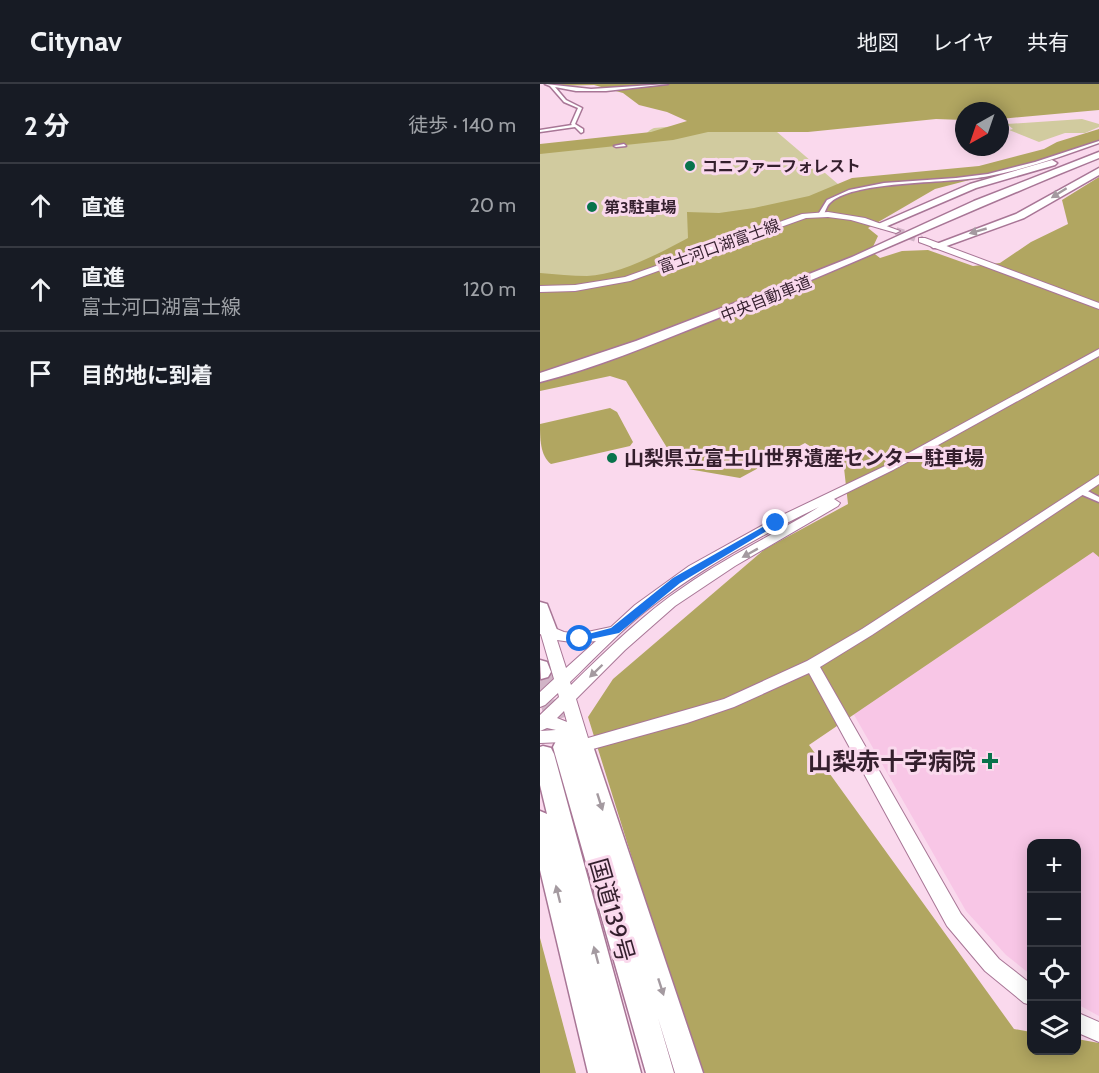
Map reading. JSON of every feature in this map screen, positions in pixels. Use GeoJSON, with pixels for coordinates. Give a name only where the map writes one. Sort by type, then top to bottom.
{"type":"FeatureCollection","features":[{"type":"Feature","properties":{"kind":"highway"},"geometry":{"type":"LineString","coordinates":[[881,225],[973,186],[1099,148]]}},
{"type":"Feature","properties":{"kind":"highway"},"geometry":{"type":"LineString","coordinates":[[984,205],[1099,155]]}},
{"type":"Feature","properties":{"kind":"highway"},"geometry":{"type":"LineString","coordinates":[[984,205],[1099,161]]}},
{"type":"Feature","properties":{"kind":"highway"},"geometry":{"type":"LineString","coordinates":[[937,246],[1020,216],[1099,171]]}},
{"type":"Feature","properties":{"kind":"highway","name":"中央自動車道"},"geometry":{"type":"LineString","coordinates":[[540,380],[729,314],[984,205]]}},
{"type":"Feature","properties":{"kind":"highway"},"geometry":{"type":"LineString","coordinates":[[540,608],[546,630]]}},
{"type":"Feature","properties":{"kind":"highway"},"geometry":{"type":"LineString","coordinates":[[550,736],[689,1073]]}},
{"type":"Feature","properties":{"kind":"highway","name":"国道139号"},"geometry":{"type":"LineString","coordinates":[[550,736],[627,1073]]}},
{"type":"Feature","properties":{"kind":"highway","name":"国道139号"},"geometry":{"type":"LineString","coordinates":[[550,736],[660,1073]]}},
{"type":"Feature","properties":{"kind":"highway"},"geometry":{"type":"LineString","coordinates":[[540,821],[602,1073]]}},
{"type":"Feature","properties":{"kind":"main road","name":"富士河口湖富士線"},"geometry":{"type":"LineString","coordinates":[[540,289],[584,287],[627,279],[787,221],[822,213],[844,216],[896,231]]}},
{"type":"Feature","properties":{"kind":"main road"},"geometry":{"type":"LineString","coordinates":[[922,240],[1099,306]]}},
{"type":"Feature","properties":{"kind":"main road"},"geometry":{"type":"LineString","coordinates":[[550,736],[567,699],[637,631],[672,602],[889,468],[1099,352]]}},
{"type":"Feature","properties":{"kind":"main road"},"geometry":{"type":"LineString","coordinates":[[541,699],[615,630],[658,594],[694,569],[776,523],[889,468]]}},
{"type":"Feature","properties":{"kind":"main road"},"geometry":{"type":"LineString","coordinates":[[550,736],[687,717],[729,703],[812,665],[867,632],[1099,479]]}},
{"type":"Feature","properties":{"kind":"main road"},"geometry":{"type":"LineString","coordinates":[[546,630],[567,639],[593,637],[615,630]]}},
{"type":"Feature","properties":{"kind":"main road"},"geometry":{"type":"LineString","coordinates":[[546,630],[567,699],[550,736]]}},
{"type":"Feature","properties":{"kind":"main road"},"geometry":{"type":"LineString","coordinates":[[812,665],[954,920],[992,965],[1027,992]]}},
{"type":"Feature","properties":{"kind":"main road"},"geometry":{"type":"LineString","coordinates":[[541,699],[567,699]]}},
{"type":"Feature","properties":{"kind":"main road"},"geometry":{"type":"LineString","coordinates":[[1081,1024],[1099,1032]]}},
{"type":"Feature","properties":{"kind":"street"},"geometry":{"type":"LineString","coordinates":[[549,85],[572,90],[611,90],[666,84]]}},
{"type":"Feature","properties":{"kind":"street"},"geometry":{"type":"LineString","coordinates":[[549,85],[565,101],[580,108],[574,126]]}},
{"type":"Feature","properties":{"kind":"street"},"geometry":{"type":"LineString","coordinates":[[540,131],[574,126],[581,129],[581,132]]}},
{"type":"Feature","properties":{"kind":"street"},"geometry":{"type":"LineString","coordinates":[[822,213],[824,206],[835,197],[859,190],[964,179],[1006,171],[1052,159],[1099,142]]}},
{"type":"Feature","properties":{"kind":"street"},"geometry":{"type":"LineString","coordinates":[[616,146],[624,145]]}},
{"type":"Feature","properties":{"kind":"street"},"geometry":{"type":"LineString","coordinates":[[1081,491],[1099,500]]}},
{"type":"Feature","properties":{"kind":"shaded area"},"geometry":{"type":"Polygon","coordinates":[[[544,84],[1099,84],[1099,110],[1009,118],[1009,102],[955,102],[955,120],[936,119],[808,132],[708,132],[673,140],[540,154],[540,144],[651,132],[687,121],[667,112],[639,105],[623,93],[594,85],[552,86],[544,84]]]}},
{"type":"Feature","properties":{"kind":"shaded area"},"geometry":{"type":"Polygon","coordinates":[[[1082,119],[1099,124],[1099,127],[1085,133],[1065,133],[1039,142],[1009,130],[1013,129],[1009,124],[1082,119]]]}},
{"type":"Feature","properties":{"kind":"shaded area"},"geometry":{"type":"Polygon","coordinates":[[[690,125],[770,126],[845,190],[657,266],[540,285],[540,153],[633,143],[654,128],[690,125]]]}},
{"type":"Feature","properties":{"kind":"shaded area"},"geometry":{"type":"Polygon","coordinates":[[[1099,129],[1099,140],[1038,162],[935,189],[868,228],[878,236],[871,251],[880,258],[902,251],[928,250],[973,266],[1000,263],[1031,242],[1068,224],[1062,200],[1099,177],[1099,557],[1093,552],[809,745],[1014,1029],[1027,1031],[1027,1055],[1081,1055],[1081,1040],[1099,1043],[1099,1073],[699,1073],[588,717],[613,679],[765,549],[848,504],[844,468],[805,443],[740,478],[688,469],[669,451],[626,381],[610,376],[540,391],[540,273],[599,275],[639,262],[688,238],[687,212],[719,213],[754,208],[809,196],[852,178],[979,166],[1044,149],[1057,142],[1099,129]]]}},
{"type":"Feature","properties":{"kind":"shaded area"},"geometry":{"type":"Polygon","coordinates":[[[610,408],[617,412],[633,442],[630,446],[551,464],[547,461],[541,446],[540,424],[610,408]]]}},
{"type":"Feature","properties":{"kind":"shaded area","name":"山梨赤十字病院"},"geometry":{"type":"Polygon","coordinates":[[[1099,548],[1099,1016],[1081,1006],[1081,839],[1027,839],[1027,972],[1006,955],[966,911],[833,678],[1099,548]]]}},
{"type":"Feature","properties":{"kind":"shaded area"},"geometry":{"type":"Polygon","coordinates":[[[540,938],[576,1073],[540,1073],[540,938]]]}},
{"type":"Feature","properties":{"kind":"tunnel"},"geometry":{"type":"LineString","coordinates":[[896,231],[922,240]]}},
{"type":"Feature","properties":{"kind":"tunnel"},"geometry":{"type":"LineString","coordinates":[[541,672],[558,728]]}},
{"type":"Feature","properties":{"kind":"place","name":"コニファーフォレスト"},"geometry":{"type":"Point","coordinates":[690,166]}},
{"type":"Feature","properties":{"kind":"place","name":"第3駐車場"},"geometry":{"type":"Point","coordinates":[592,207]}},
{"type":"Feature","properties":{"kind":"place","name":"山梨県立富士山世界遺産センター駐車場"},"geometry":{"type":"Point","coordinates":[612,458]}},
{"type":"Feature","properties":{"kind":"place","name":"山梨赤十字病院"},"geometry":{"type":"Point","coordinates":[990,761]}},
{"type":"Feature","properties":{"kind":"route"},"geometry":{"type":"LineString","coordinates":[[580,639],[615,630],[676,581],[776,523]]}}]}
